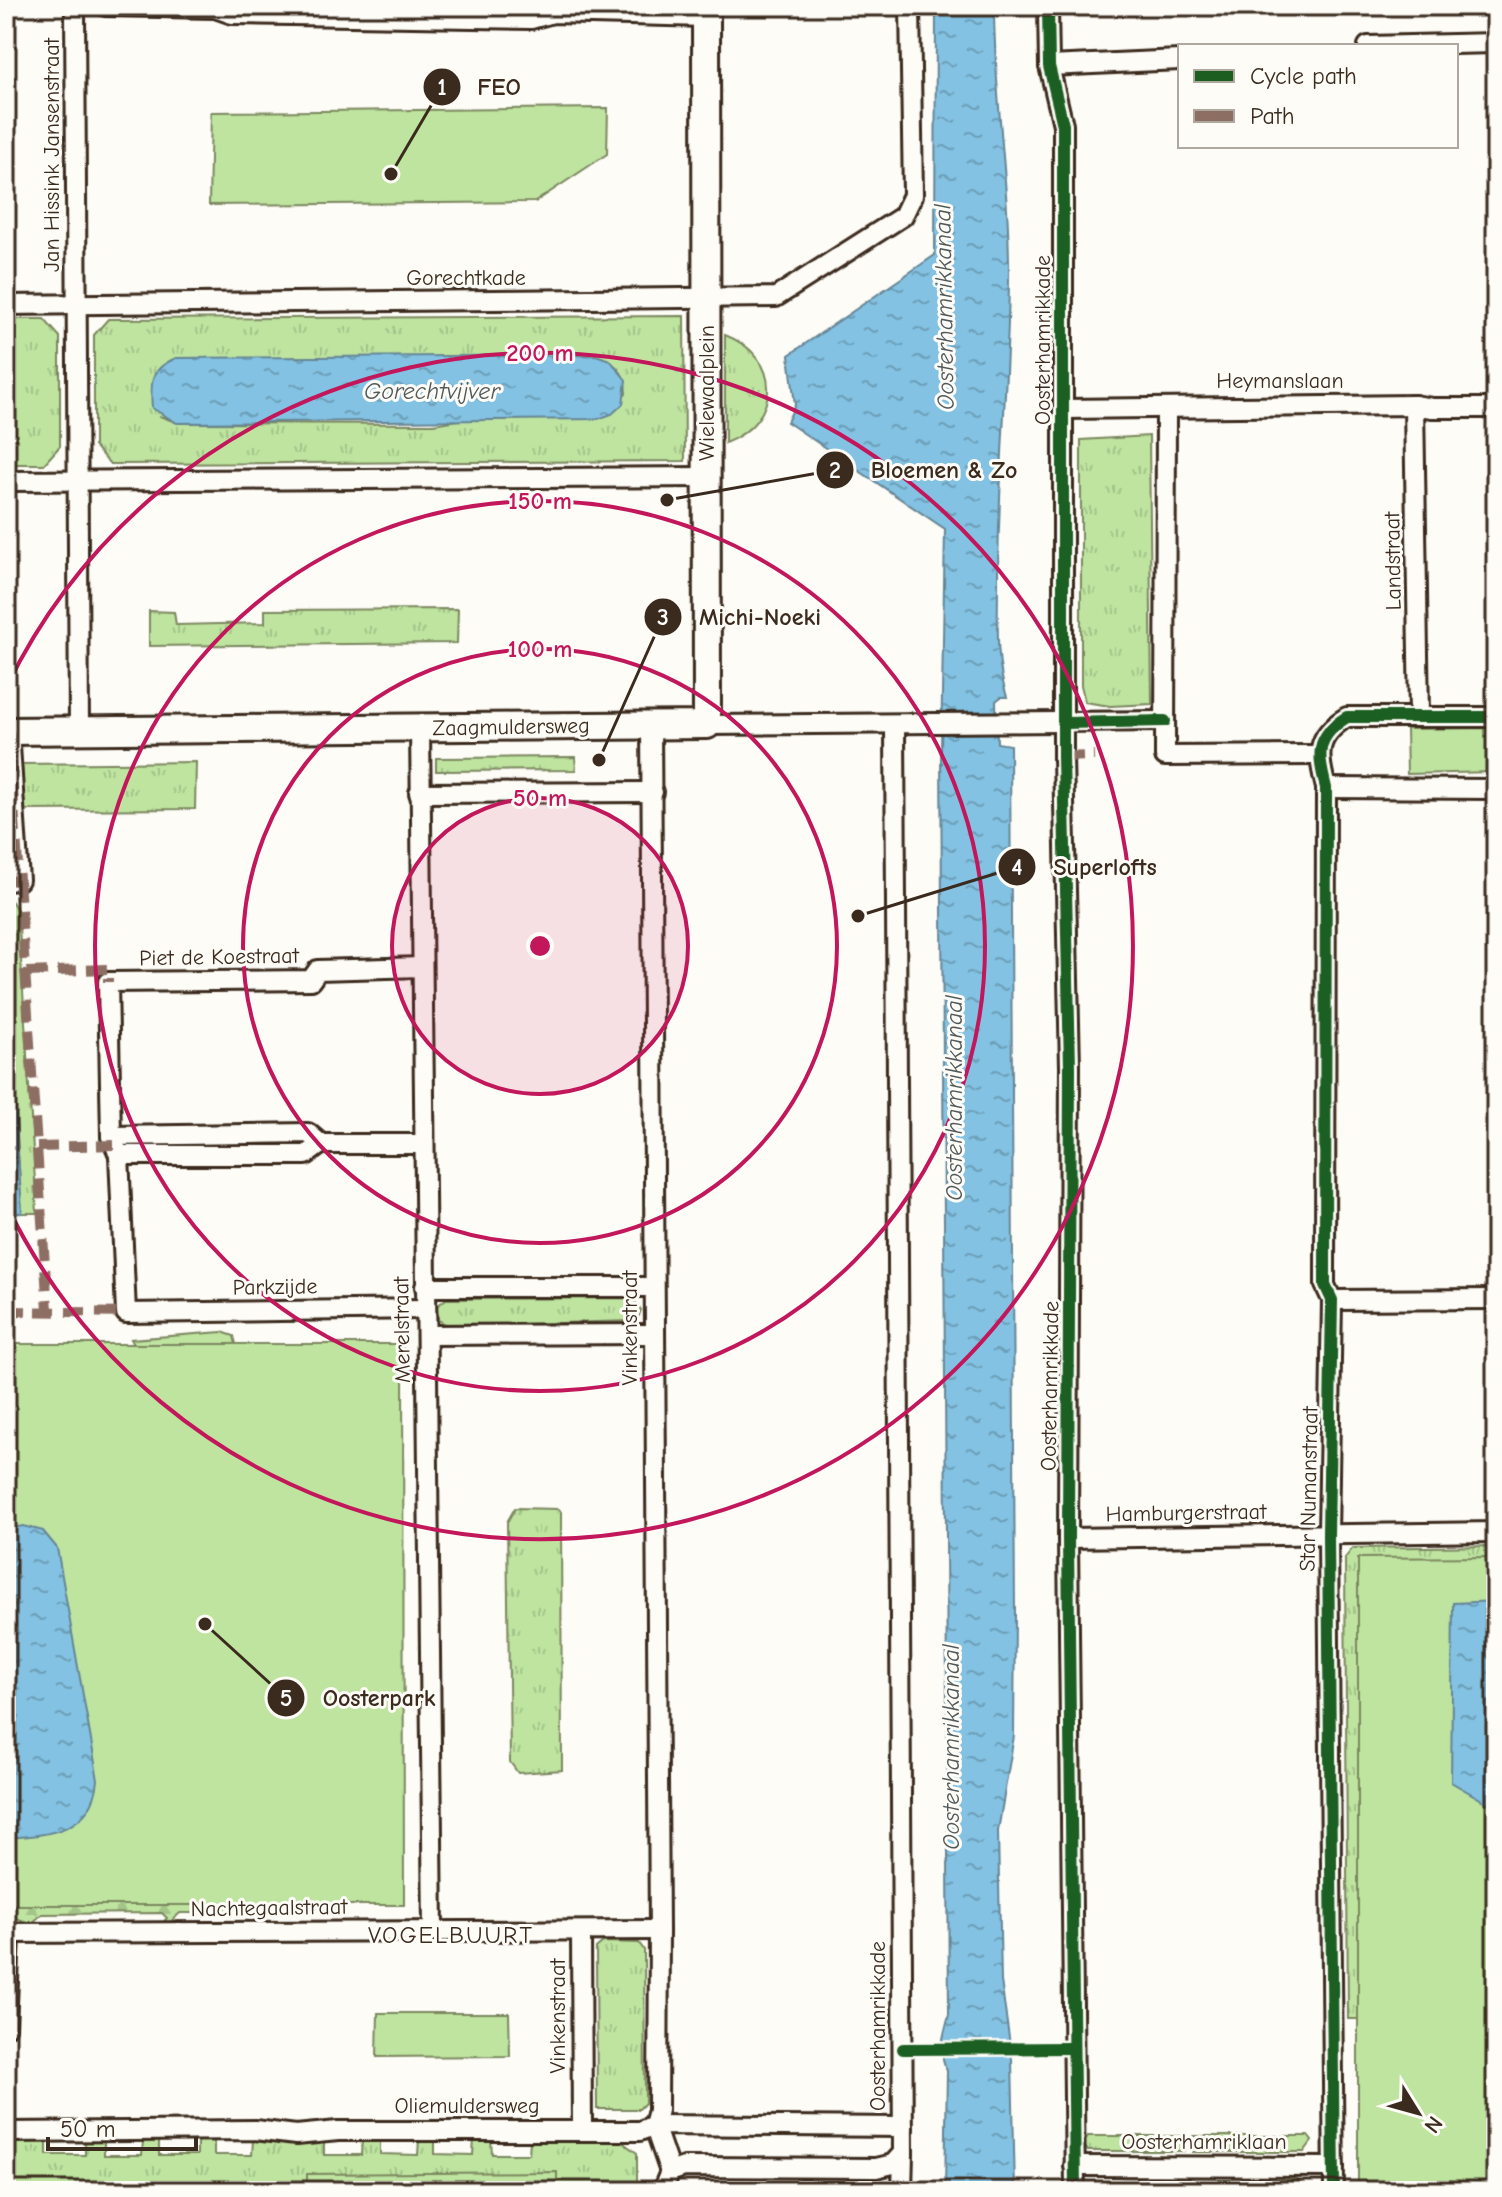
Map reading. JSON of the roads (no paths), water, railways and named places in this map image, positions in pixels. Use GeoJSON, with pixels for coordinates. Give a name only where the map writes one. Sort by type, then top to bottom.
{"type":"FeatureCollection","features":[{"type":"Feature","properties":{"kind":"street","name":"Jan Hissink Jansenstraat"},"geometry":{"type":"LineString","coordinates":[[75,6],[79,730]]}},
{"type":"Feature","properties":{"kind":"street"},"geometry":{"type":"LineString","coordinates":[[106,6],[215,8],[232,14],[484,19],[531,19],[553,13],[706,11]]}},
{"type":"Feature","properties":{"kind":"street","name":"Gorechtkade"},"geometry":{"type":"LineString","coordinates":[[6,305],[776,297],[903,216],[913,195],[910,6]]}},
{"type":"Feature","properties":{"kind":"street","name":"Oosterhamrikkade"},"geometry":{"type":"LineString","coordinates":[[1048,6],[1049,66],[1063,125],[1064,723],[1070,1104],[1068,1538],[1074,2166]]}},
{"type":"Feature","properties":{"kind":"street","name":"Wielewaalplein"},"geometry":{"type":"LineString","coordinates":[[706,11],[707,725]]}},
{"type":"Feature","properties":{"kind":"street"},"geometry":{"type":"LineString","coordinates":[[1453,44],[1496,43]]}},
{"type":"Feature","properties":{"kind":"street"},"geometry":{"type":"LineString","coordinates":[[1049,66],[1178,60]]}},
{"type":"Feature","properties":{"kind":"street","name":"Heymanslaan"},"geometry":{"type":"LineString","coordinates":[[1064,409],[1166,409],[1183,405],[1496,408]]}},
{"type":"Feature","properties":{"kind":"street","name":"Landstraat"},"geometry":{"type":"LineString","coordinates":[[1414,405],[1419,716]]}},
{"type":"Feature","properties":{"kind":"street"},"geometry":{"type":"LineString","coordinates":[[1166,409],[1165,756],[1318,755],[1329,728],[1347,717],[1496,717]]}},
{"type":"Feature","properties":{"kind":"street"},"geometry":{"type":"LineString","coordinates":[[6,481],[707,477]]}},
{"type":"Feature","properties":{"kind":"street"},"geometry":{"type":"LineString","coordinates":[[1064,723],[1165,721]]}},
{"type":"Feature","properties":{"kind":"street","name":"Zaagmuldersweg"},"geometry":{"type":"LineString","coordinates":[[8,731],[1064,723]]}},
{"type":"Feature","properties":{"kind":"street","name":"Vinkenstraat"},"geometry":{"type":"LineString","coordinates":[[651,725],[659,1930],[658,2110],[654,2125],[670,2172]]}},
{"type":"Feature","properties":{"kind":"street","name":"Oosterhamrikkade"},"geometry":{"type":"LineString","coordinates":[[895,725],[903,2127]]}},
{"type":"Feature","properties":{"kind":"street","name":"Merelstraat"},"geometry":{"type":"LineString","coordinates":[[420,728],[433,1930]]}},
{"type":"Feature","properties":{"kind":"street"},"geometry":{"type":"LineString","coordinates":[[6,881],[19,880],[8,731]]}},
{"type":"Feature","properties":{"kind":"street","name":"Star Numanstraat"},"geometry":{"type":"LineString","coordinates":[[1318,755],[1326,788],[1325,1285],[1332,1300],[1328,1535],[1334,2191]]}},
{"type":"Feature","properties":{"kind":"street"},"geometry":{"type":"LineString","coordinates":[[1326,788],[1496,789]]}},
{"type":"Feature","properties":{"kind":"street"},"geometry":{"type":"LineString","coordinates":[[419,793],[653,792]]}},
{"type":"Feature","properties":{"kind":"street","name":"Piet de Koestraat"},"geometry":{"type":"LineString","coordinates":[[111,1136],[108,982],[311,980],[318,970],[422,967]]}},
{"type":"Feature","properties":{"kind":"street"},"geometry":{"type":"LineString","coordinates":[[321,1144],[308,1133],[111,1136],[119,1155],[306,1155],[321,1144],[423,1144]]}},
{"type":"Feature","properties":{"kind":"street","name":"Parkzijde"},"geometry":{"type":"LineString","coordinates":[[119,1155],[126,1313],[424,1309]]}},
{"type":"Feature","properties":{"kind":"street"},"geometry":{"type":"LineString","coordinates":[[425,1287],[654,1287]]}},
{"type":"Feature","properties":{"kind":"street"},"geometry":{"type":"LineString","coordinates":[[1332,1300],[1496,1299]]}},
{"type":"Feature","properties":{"kind":"street"},"geometry":{"type":"LineString","coordinates":[[428,1335],[654,1334]]}},
{"type":"Feature","properties":{"kind":"street","name":"Hamburgerstraat"},"geometry":{"type":"LineString","coordinates":[[1068,1538],[1496,1532]]}},
{"type":"Feature","properties":{"kind":"street","name":"Vinkenstraat"},"geometry":{"type":"LineString","coordinates":[[582,2129],[581,1931],[659,1930]]}},
{"type":"Feature","properties":{"kind":"street","name":"Nachtegaalstraat"},"geometry":{"type":"LineString","coordinates":[[8,1934],[581,1931]]}},
{"type":"Feature","properties":{"kind":"street"},"geometry":{"type":"LineString","coordinates":[[6,2027],[8,1934]]}},
{"type":"Feature","properties":{"kind":"street","name":"Oliemuldersweg"},"geometry":{"type":"LineString","coordinates":[[6,2132],[255,2130],[306,2135],[338,2131],[640,2131],[654,2125],[903,2127]]}},
{"type":"Feature","properties":{"kind":"street"},"geometry":{"type":"LineString","coordinates":[[902,2191],[903,2127]]}},
{"type":"Feature","properties":{"kind":"street"},"geometry":{"type":"LineString","coordinates":[[662,2191],[670,2172],[684,2167],[876,2168],[893,2164],[903,2153]]}},
{"type":"Feature","properties":{"kind":"street"},"geometry":{"type":"LineString","coordinates":[[1074,2166],[1075,2191]]}},
{"type":"Feature","properties":{"kind":"street","name":"Oosterhamriklaan"},"geometry":{"type":"LineString","coordinates":[[1074,2166],[1334,2167]]}},
{"type":"Feature","properties":{"kind":"water","name":"Oosterhamrikkanaal"},"geometry":{"type":"Polygon","coordinates":[[[936,6],[994,6],[1009,245],[998,611],[999,655],[1007,697],[996,701],[997,743],[1010,745],[1015,1614],[1014,1736],[998,1831],[1001,1981],[1012,2059],[1015,2191],[945,2191],[947,2071],[942,2049],[949,2014],[941,750],[945,529],[787,422],[795,405],[789,355],[935,255],[936,6]]]}},
{"type":"Feature","properties":{"kind":"water","name":"Gorechtvijver"},"geometry":{"type":"Polygon","coordinates":[[[596,355],[610,360],[626,380],[623,404],[612,414],[598,419],[177,423],[152,408],[151,391],[156,372],[176,358],[596,355]]]}},
{"type":"Feature","properties":{"kind":"water"},"geometry":{"type":"Polygon","coordinates":[[[6,970],[22,1213],[6,1214],[6,970]]]}},
{"type":"Feature","properties":{"kind":"water"},"geometry":{"type":"Polygon","coordinates":[[[23,1526],[43,1531],[57,1548],[98,1780],[88,1811],[78,1820],[53,1832],[6,1838],[6,1539],[13,1528],[23,1526]]]}},
{"type":"Feature","properties":{"kind":"water"},"geometry":{"type":"Polygon","coordinates":[[[1496,1601],[1496,1808],[1451,1782],[1453,1603],[1496,1601]]]}},
{"type":"Feature","properties":{"kind":"place","name":"FEO"},"geometry":{"type":"Point","coordinates":[391,174]}},
{"type":"Feature","properties":{"kind":"place","name":"Bloemen & Zo"},"geometry":{"type":"Point","coordinates":[667,500]}},
{"type":"Feature","properties":{"kind":"place","name":"Michi-Noeki"},"geometry":{"type":"Point","coordinates":[599,760]}},
{"type":"Feature","properties":{"kind":"place","name":"Superlofts"},"geometry":{"type":"Point","coordinates":[858,916]}},
{"type":"Feature","properties":{"kind":"place","name":"Oosterpark"},"geometry":{"type":"Point","coordinates":[205,1624]}},
{"type":"Feature","properties":{"kind":"district","name":"VOGELBUURT"},"geometry":{"type":"Point","coordinates":[451,1935]}}]}
